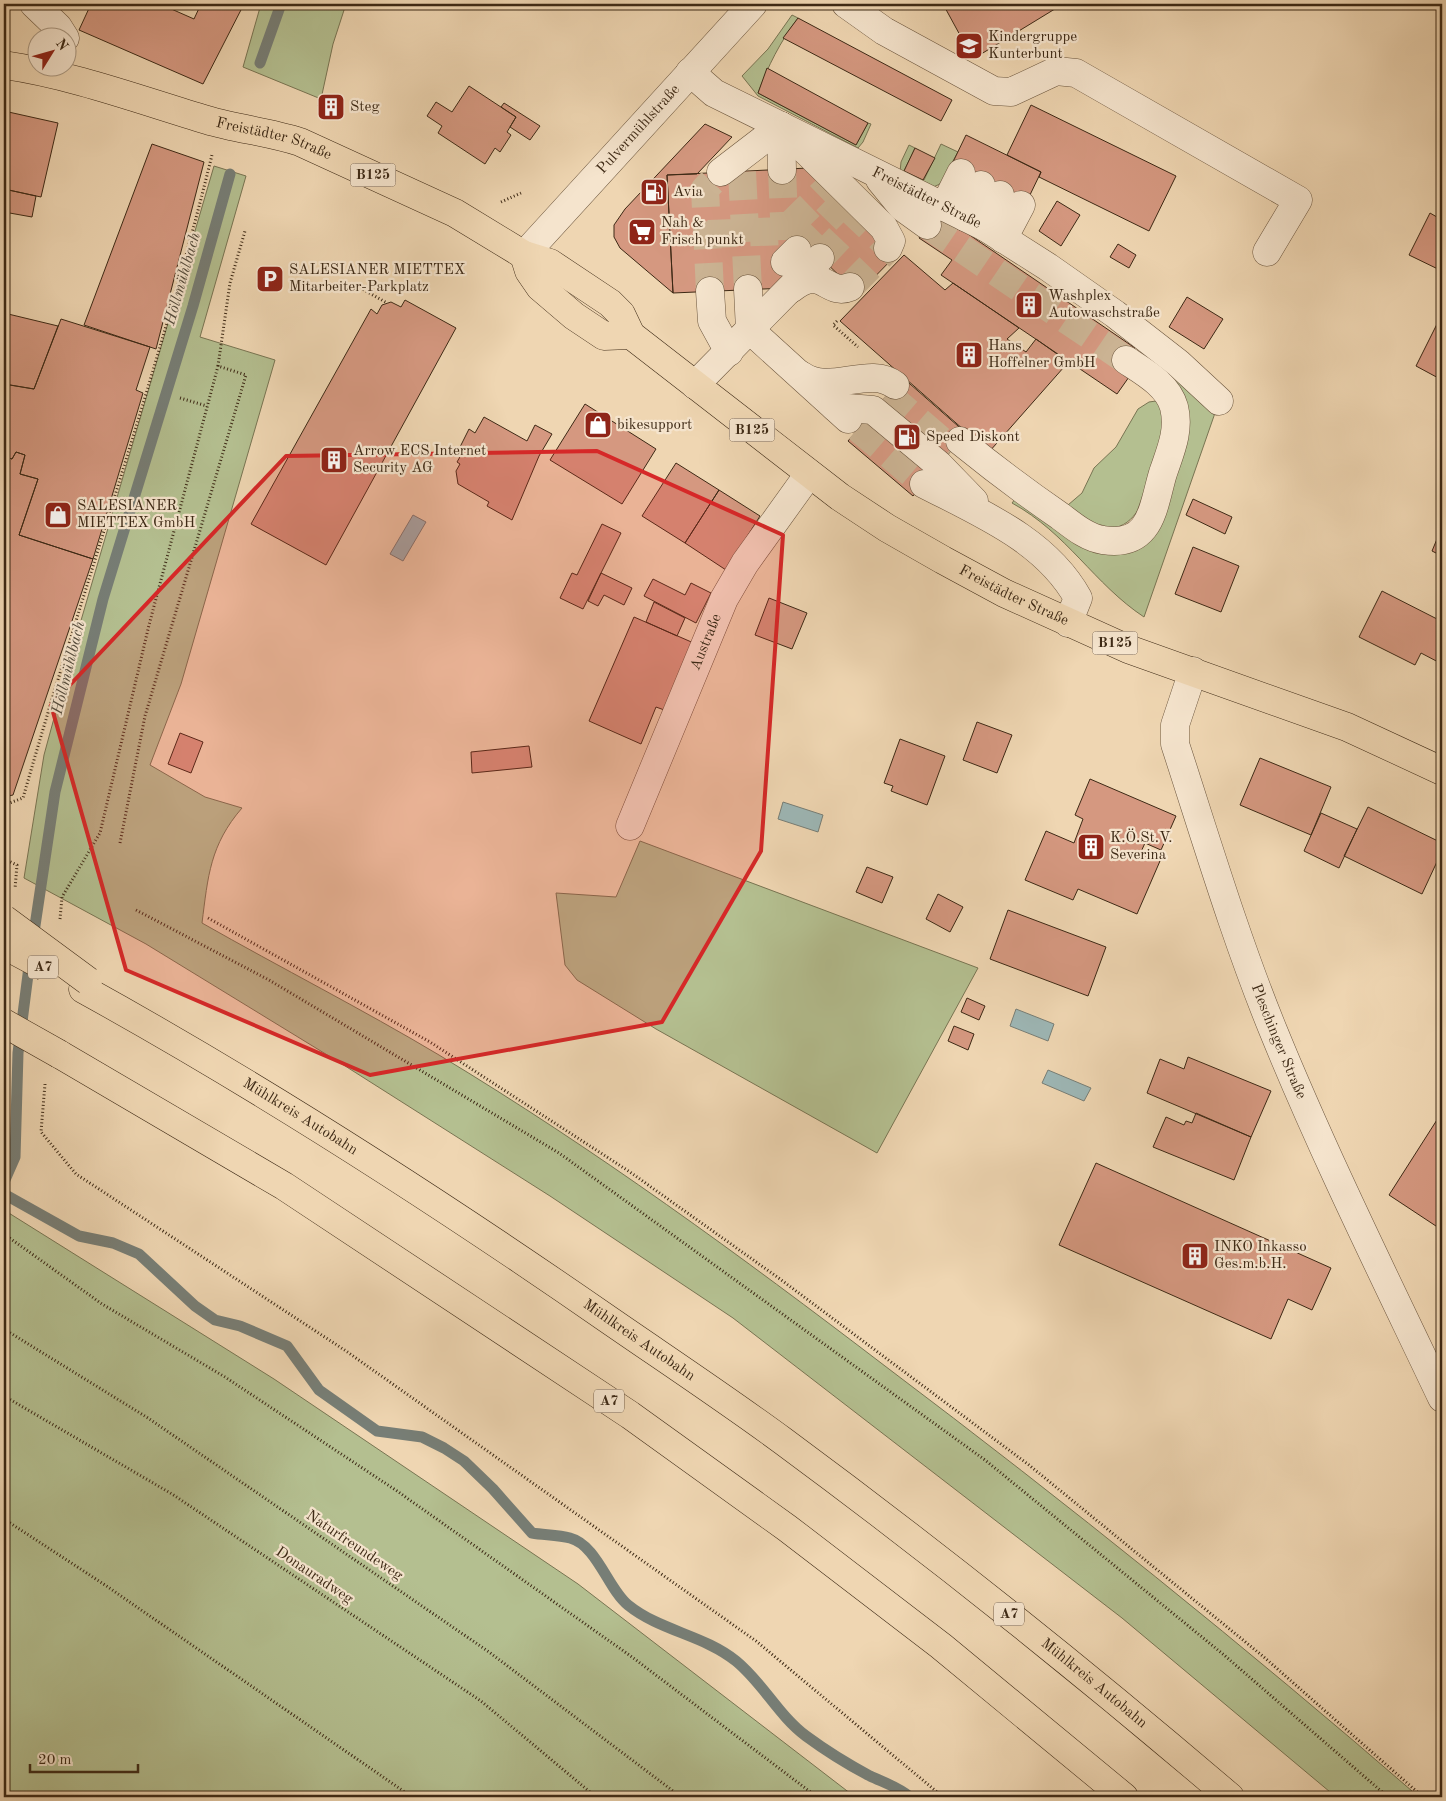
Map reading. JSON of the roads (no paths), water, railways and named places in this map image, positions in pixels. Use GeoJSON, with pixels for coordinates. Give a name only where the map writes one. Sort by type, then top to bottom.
{"type":"FeatureCollection","features":[{"type":"Feature","properties":{"kind":"main road","name":"Freistädter Straße"},"geometry":{"type":"LineString","coordinates":[[4,65],[28,68]]}},
{"type":"Feature","properties":{"kind":"main road","name":"Freistädter Straße"},"geometry":{"type":"LineString","coordinates":[[78,77],[208,121],[279,135],[300,142],[455,213],[524,255],[550,262],[610,303],[621,314],[631,335],[809,474],[911,542],[1004,593],[1128,649],[1347,727],[1442,771]]}},
{"type":"Feature","properties":{"kind":"main road"},"geometry":{"type":"LineString","coordinates":[[4,919],[85,985]]}},
{"type":"Feature","properties":{"kind":"main road","name":"Mühlkreis Autobahn"},"geometry":{"type":"LineString","coordinates":[[4,945],[85,985],[314,1125],[515,1255],[781,1439],[980,1590],[1230,1797]]}},
{"type":"Feature","properties":{"kind":"main road","name":"A7"},"geometry":{"type":"LineString","coordinates":[[4,1023],[53,1065],[284,1186],[630,1415],[787,1528],[942,1646],[1124,1797]]}},
{"type":"Feature","properties":{"kind":"street"},"geometry":{"type":"LineString","coordinates":[[34,4],[59,28]]}},
{"type":"Feature","properties":{"kind":"street","name":"Pulvermühlstraße"},"geometry":{"type":"LineString","coordinates":[[524,255],[753,4]]}},
{"type":"Feature","properties":{"kind":"street"},"geometry":{"type":"LineString","coordinates":[[846,4],[884,31],[994,92],[1011,92],[1056,71],[1076,73],[1298,200],[1267,252]]}},
{"type":"Feature","properties":{"kind":"street","name":"Freistädter Straße"},"geometry":{"type":"LineString","coordinates":[[690,72],[714,93],[873,172],[1048,267],[1115,314],[1178,363],[1219,402]]}},
{"type":"Feature","properties":{"kind":"street"},"geometry":{"type":"LineString","coordinates":[[781,126],[782,170]]}},
{"type":"Feature","properties":{"kind":"street"},"geometry":{"type":"LineString","coordinates":[[732,172],[781,126]]}},
{"type":"Feature","properties":{"kind":"street"},"geometry":{"type":"LineString","coordinates":[[781,126],[847,199],[887,232],[891,240],[888,248]]}},
{"type":"Feature","properties":{"kind":"street"},"geometry":{"type":"LineString","coordinates":[[847,199],[873,172]]}},
{"type":"Feature","properties":{"kind":"street"},"geometry":{"type":"LineString","coordinates":[[965,223],[991,189],[965,223]]}},
{"type":"Feature","properties":{"kind":"street"},"geometry":{"type":"LineString","coordinates":[[695,385],[750,330],[795,270],[808,278],[818,279],[840,289],[850,287]]}},
{"type":"Feature","properties":{"kind":"street"},"geometry":{"type":"LineString","coordinates":[[748,289],[750,330],[858,428]]}},
{"type":"Feature","properties":{"kind":"street"},"geometry":{"type":"LineString","coordinates":[[710,291],[712,321],[729,352]]}},
{"type":"Feature","properties":{"kind":"street"},"geometry":{"type":"LineString","coordinates":[[995,521],[956,445],[1085,533],[1103,540],[1119,539],[1134,535],[1151,518],[1163,472],[1173,446],[1174,408],[1169,396],[1161,386],[1126,360]]}},
{"type":"Feature","properties":{"kind":"street"},"geometry":{"type":"LineString","coordinates":[[795,371],[807,380],[820,382],[880,379],[891,389],[836,407]]}},
{"type":"Feature","properties":{"kind":"street"},"geometry":{"type":"LineString","coordinates":[[836,407],[873,410],[939,465],[995,521]]}},
{"type":"Feature","properties":{"kind":"street","name":"Austraße"},"geometry":{"type":"LineString","coordinates":[[630,826],[724,599],[745,563],[809,474]]}},
{"type":"Feature","properties":{"kind":"street"},"geometry":{"type":"LineString","coordinates":[[924,484],[995,521],[1044,556],[1070,583],[1078,598],[1068,623]]}},
{"type":"Feature","properties":{"kind":"street","name":"Pleschinger Straße"},"geometry":{"type":"LineString","coordinates":[[1193,671],[1175,725],[1175,744],[1215,866],[1272,1028],[1304,1103],[1442,1398]]}},
{"type":"Feature","properties":{"kind":"water"},"geometry":{"type":"Polygon","coordinates":[[[413,515],[426,522],[403,561],[390,554],[413,515]]]}},
{"type":"Feature","properties":{"kind":"water"},"geometry":{"type":"Polygon","coordinates":[[[783,802],[823,815],[818,832],[778,819],[783,802]]]}},
{"type":"Feature","properties":{"kind":"water"},"geometry":{"type":"Polygon","coordinates":[[[1016,1009],[1054,1024],[1048,1041],[1010,1026],[1016,1009]]]}},
{"type":"Feature","properties":{"kind":"water"},"geometry":{"type":"Polygon","coordinates":[[[1048,1070],[1091,1088],[1084,1101],[1042,1083],[1048,1070]]]}},
{"type":"Feature","properties":{"kind":"waterway","name":"Höllmühlbach"},"geometry":{"type":"LineString","coordinates":[[260,63],[281,4]]}},
{"type":"Feature","properties":{"kind":"waterway","name":"Höllmühlbach"},"geometry":{"type":"LineString","coordinates":[[33,939],[55,792],[103,599],[193,306],[230,174]]}},
{"type":"Feature","properties":{"kind":"waterway","name":"Höllmühlbach"},"geometry":{"type":"LineString","coordinates":[[4,1182],[15,1157],[18,1053],[30,959]]}},
{"type":"Feature","properties":{"kind":"waterway"},"geometry":{"type":"LineString","coordinates":[[4,1194],[79,1236],[113,1243],[139,1254],[195,1306],[215,1320],[240,1326],[287,1346],[319,1390],[377,1431],[422,1437],[464,1461],[493,1489],[532,1533],[565,1537],[579,1542],[588,1549],[614,1589],[628,1605],[654,1621],[723,1652],[746,1670],[787,1719],[806,1736],[854,1767],[910,1797]]}},
{"type":"Feature","properties":{"kind":"tunnel"},"geometry":{"type":"LineString","coordinates":[[782,170],[785,241]]}},
{"type":"Feature","properties":{"kind":"tunnel"},"geometry":{"type":"LineString","coordinates":[[710,291],[705,189],[721,172]]}},
{"type":"Feature","properties":{"kind":"tunnel"},"geometry":{"type":"LineString","coordinates":[[742,172],[748,289]]}},
{"type":"Feature","properties":{"kind":"tunnel"},"geometry":{"type":"LineString","coordinates":[[708,234],[784,231],[828,188]]}},
{"type":"Feature","properties":{"kind":"tunnel"},"geometry":{"type":"LineString","coordinates":[[797,250],[843,203]]}},
{"type":"Feature","properties":{"kind":"tunnel"},"geometry":{"type":"LineString","coordinates":[[820,258],[858,218]]}},
{"type":"Feature","properties":{"kind":"tunnel"},"geometry":{"type":"LineString","coordinates":[[927,225],[1126,360]]}},
{"type":"Feature","properties":{"kind":"tunnel"},"geometry":{"type":"LineString","coordinates":[[850,287],[888,248]]}},
{"type":"Feature","properties":{"kind":"tunnel"},"geometry":{"type":"LineString","coordinates":[[887,394],[952,450]]}},
{"type":"Feature","properties":{"kind":"tunnel"},"geometry":{"type":"LineString","coordinates":[[858,428],[924,484]]}},
{"type":"Feature","properties":{"kind":"place","name":"Kindergruppe Kunterbunt"},"geometry":{"type":"Point","coordinates":[969,46]}},
{"type":"Feature","properties":{"kind":"place","name":"Steg"},"geometry":{"type":"Point","coordinates":[331,107]}},
{"type":"Feature","properties":{"kind":"place","name":"Avia"},"geometry":{"type":"Point","coordinates":[654,192]}},
{"type":"Feature","properties":{"kind":"place","name":"Nah & Frisch punkt"},"geometry":{"type":"Point","coordinates":[642,232]}},
{"type":"Feature","properties":{"kind":"place","name":"SALESIANER MIETTEX Mitarbeiter-Parkplatz"},"geometry":{"type":"Point","coordinates":[270,279]}},
{"type":"Feature","properties":{"kind":"place","name":"Washplex Autowaschstraße"},"geometry":{"type":"Point","coordinates":[1029,305]}},
{"type":"Feature","properties":{"kind":"place","name":"Hans Hoffelner GmbH"},"geometry":{"type":"Point","coordinates":[969,355]}},
{"type":"Feature","properties":{"kind":"place","name":"bikesupport"},"geometry":{"type":"Point","coordinates":[598,425]}},
{"type":"Feature","properties":{"kind":"place","name":"Speed Diskont"},"geometry":{"type":"Point","coordinates":[907,437]}},
{"type":"Feature","properties":{"kind":"place","name":"Arrow ECS Internet Security AG"},"geometry":{"type":"Point","coordinates":[334,460]}},
{"type":"Feature","properties":{"kind":"place","name":"SALESIANER MIETTEX GmbH"},"geometry":{"type":"Point","coordinates":[58,515]}},
{"type":"Feature","properties":{"kind":"place","name":"K.Ö.St.V. Severina"},"geometry":{"type":"Point","coordinates":[1091,847]}},
{"type":"Feature","properties":{"kind":"place","name":"INKO Inkasso Ges.m.b.H."},"geometry":{"type":"Point","coordinates":[1195,1256]}}]}
